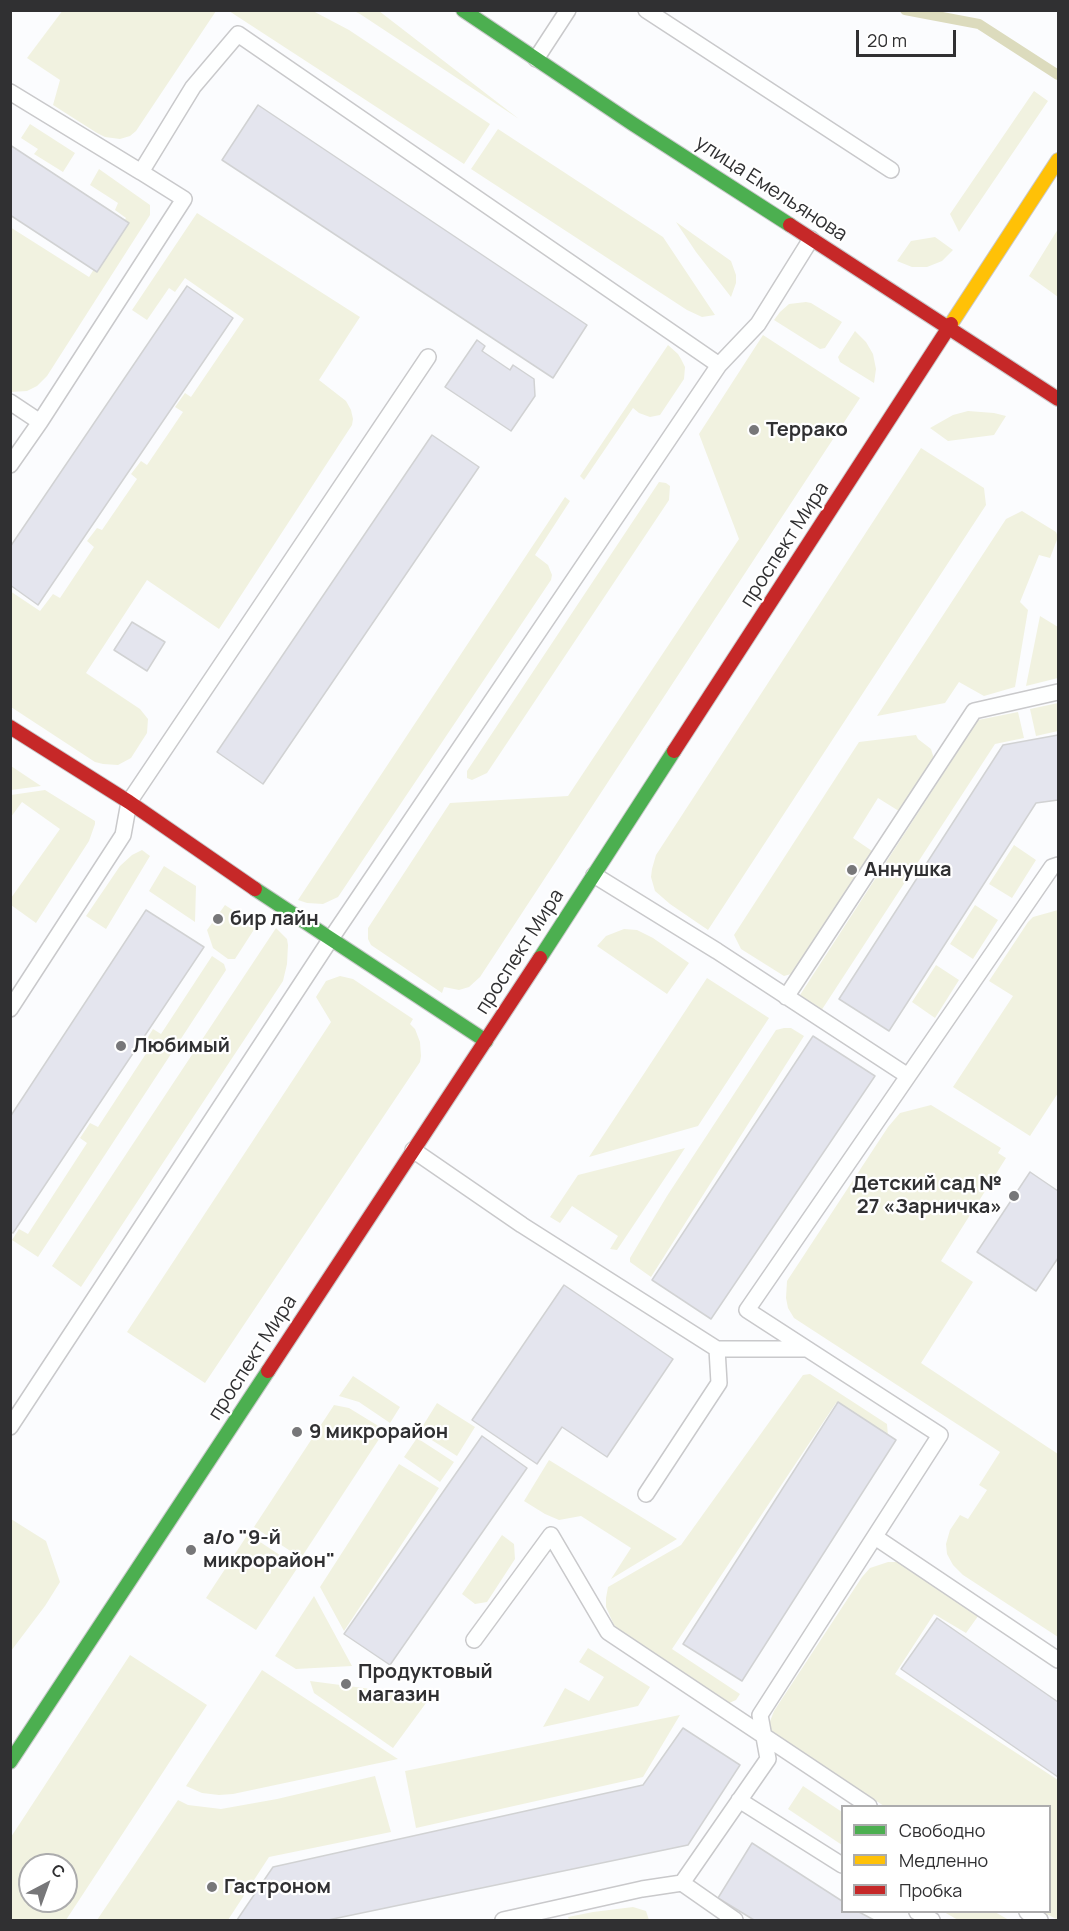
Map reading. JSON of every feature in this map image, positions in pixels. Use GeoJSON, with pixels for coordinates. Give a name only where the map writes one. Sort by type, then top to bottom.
{"type":"FeatureCollection","features":[{"type":"Feature","properties":{"kind":"main road","name":"улица Емельянова"},"geometry":{"type":"LineString","coordinates":[[463,10],[633,124],[1059,399]]}},
{"type":"Feature","properties":{"kind":"main road","name":"проспект Мира"},"geometry":{"type":"LineString","coordinates":[[10,1762],[486,1041],[1059,160]]}},
{"type":"Feature","properties":{"kind":"main road"},"geometry":{"type":"LineString","coordinates":[[10,726],[129,802],[330,940],[486,1041]]}},
{"type":"Feature","properties":{"kind":"lane"},"geometry":{"type":"LineString","coordinates":[[536,59],[568,10]]}},
{"type":"Feature","properties":{"kind":"lane"},"geometry":{"type":"LineString","coordinates":[[646,10],[891,170]]}},
{"type":"Feature","properties":{"kind":"lane"},"geometry":{"type":"LineString","coordinates":[[141,172],[193,87],[238,33],[719,365]]}},
{"type":"Feature","properties":{"kind":"lane"},"geometry":{"type":"LineString","coordinates":[[10,92],[184,199],[10,465]]}},
{"type":"Feature","properties":{"kind":"lane"},"geometry":{"type":"LineString","coordinates":[[10,1427],[330,940],[719,365],[758,324],[811,239]]}},
{"type":"Feature","properties":{"kind":"lane"},"geometry":{"type":"LineString","coordinates":[[10,1009],[123,835],[129,802],[428,357]]}},
{"type":"Feature","properties":{"kind":"lane"},"geometry":{"type":"LineString","coordinates":[[10,402],[40,422]]}},
{"type":"Feature","properties":{"kind":"lane"},"geometry":{"type":"LineString","coordinates":[[786,997],[974,711],[1059,692]]}},
{"type":"Feature","properties":{"kind":"lane"},"geometry":{"type":"LineString","coordinates":[[682,1883],[768,1759],[760,1715],[940,1435],[747,1310],[1052,867],[1059,865]]}},
{"type":"Feature","properties":{"kind":"lane"},"geometry":{"type":"LineString","coordinates":[[594,875],[717,951],[908,1076]]}},
{"type":"Feature","properties":{"kind":"lane"},"geometry":{"type":"LineString","coordinates":[[413,1150],[522,1225],[717,1349],[807,1349]]}},
{"type":"Feature","properties":{"kind":"lane"},"geometry":{"type":"LineString","coordinates":[[646,1494],[720,1383],[717,1349]]}},
{"type":"Feature","properties":{"kind":"lane"},"geometry":{"type":"LineString","coordinates":[[474,1640],[551,1535],[608,1632],[867,1805]]}},
{"type":"Feature","properties":{"kind":"lane"},"geometry":{"type":"LineString","coordinates":[[875,1537],[1059,1660]]}},
{"type":"Feature","properties":{"kind":"lane"},"geometry":{"type":"LineString","coordinates":[[740,1800],[841,1864]]}},
{"type":"Feature","properties":{"kind":"lane"},"geometry":{"type":"LineString","coordinates":[[503,1920],[642,1889],[682,1883],[735,1920]]}},
{"type":"Feature","properties":{"kind":"green space"},"geometry":{"type":"Polygon","coordinates":[[[63,10],[216,11],[136,131],[120,139],[105,137],[97,133],[53,105],[60,80],[27,58],[63,10]]]}},
{"type":"Feature","properties":{"kind":"green space"},"geometry":{"type":"Polygon","coordinates":[[[229,11],[313,11],[349,30],[490,124],[464,164],[229,11]]]}},
{"type":"Feature","properties":{"kind":"green space"},"geometry":{"type":"Polygon","coordinates":[[[354,11],[379,11],[519,119],[360,14],[354,11]]]}},
{"type":"Feature","properties":{"kind":"green space"},"geometry":{"type":"Polygon","coordinates":[[[1034,91],[1048,101],[959,232],[950,214],[1034,91]]]}},
{"type":"Feature","properties":{"kind":"green space"},"geometry":{"type":"Polygon","coordinates":[[[30,124],[75,153],[63,172],[34,154],[38,149],[21,138],[30,124]]]}},
{"type":"Feature","properties":{"kind":"green space"},"geometry":{"type":"Polygon","coordinates":[[[498,129],[663,237],[715,315],[702,317],[687,310],[471,169],[498,129]]]}},
{"type":"Feature","properties":{"kind":"green space"},"geometry":{"type":"Polygon","coordinates":[[[99,169],[150,205],[150,215],[47,376],[37,386],[27,391],[11,392],[10,227],[89,277],[126,218],[115,210],[118,203],[90,185],[99,169]]]}},
{"type":"Feature","properties":{"kind":"green space"},"geometry":{"type":"Polygon","coordinates":[[[197,213],[360,317],[319,380],[346,401],[351,410],[352,425],[219,629],[147,580],[86,673],[140,709],[148,719],[147,733],[131,758],[118,765],[103,764],[95,762],[11,707],[10,591],[40,611],[53,594],[60,598],[94,547],[87,541],[97,528],[102,530],[137,479],[131,474],[141,461],[147,465],[183,412],[175,407],[185,393],[191,397],[244,319],[185,278],[175,292],[169,288],[147,320],[132,310],[197,213]]]}},
{"type":"Feature","properties":{"kind":"green space"},"geometry":{"type":"Polygon","coordinates":[[[676,222],[731,261],[736,283],[731,297],[696,252],[676,222]]]}},
{"type":"Feature","properties":{"kind":"green space"},"geometry":{"type":"Polygon","coordinates":[[[1058,229],[1058,297],[1029,276],[1058,229]]]}},
{"type":"Feature","properties":{"kind":"green space"},"geometry":{"type":"Polygon","coordinates":[[[935,237],[953,250],[942,261],[927,267],[912,267],[897,261],[911,241],[935,237]]]}},
{"type":"Feature","properties":{"kind":"green space"},"geometry":{"type":"Polygon","coordinates":[[[806,302],[842,322],[825,348],[820,349],[774,320],[789,304],[806,302]]]}},
{"type":"Feature","properties":{"kind":"green space"},"geometry":{"type":"Polygon","coordinates":[[[855,331],[866,342],[873,354],[876,369],[874,383],[840,362],[838,357],[855,331]]]}},
{"type":"Feature","properties":{"kind":"green space"},"geometry":{"type":"Polygon","coordinates":[[[763,335],[860,398],[480,977],[469,987],[459,990],[444,987],[442,993],[371,945],[368,939],[368,928],[450,803],[568,796],[739,539],[699,434],[763,335]]]}},
{"type":"Feature","properties":{"kind":"green space"},"geometry":{"type":"Polygon","coordinates":[[[668,345],[678,354],[685,367],[684,379],[660,415],[650,417],[633,408],[584,480],[580,476],[668,345]]]}},
{"type":"Feature","properties":{"kind":"green space"},"geometry":{"type":"Polygon","coordinates":[[[968,411],[1006,416],[994,435],[948,441],[930,428],[953,415],[968,411]]]}},
{"type":"Feature","properties":{"kind":"green space"},"geometry":{"type":"Polygon","coordinates":[[[921,448],[984,488],[986,505],[708,930],[655,891],[651,877],[656,855],[921,448]]]}},
{"type":"Feature","properties":{"kind":"green space"},"geometry":{"type":"Polygon","coordinates":[[[659,482],[670,486],[669,500],[487,773],[472,780],[467,778],[467,771],[659,482]]]}},
{"type":"Feature","properties":{"kind":"green space"},"geometry":{"type":"Polygon","coordinates":[[[565,497],[570,501],[535,555],[548,565],[552,575],[551,580],[338,897],[323,904],[298,900],[565,497]]]}},
{"type":"Feature","properties":{"kind":"green space"},"geometry":{"type":"Polygon","coordinates":[[[1022,511],[1056,532],[1058,537],[1050,558],[1039,555],[1020,602],[1028,610],[1015,687],[984,696],[959,682],[945,703],[877,716],[1006,519],[1022,511]]]}},
{"type":"Feature","properties":{"kind":"green space"},"geometry":{"type":"Polygon","coordinates":[[[1040,616],[1058,627],[1058,678],[1026,686],[1040,616]]]}},
{"type":"Feature","properties":{"kind":"green space"},"geometry":{"type":"Polygon","coordinates":[[[1058,703],[1058,731],[1036,736],[1030,709],[1058,703]]]}},
{"type":"Feature","properties":{"kind":"green space"},"geometry":{"type":"Polygon","coordinates":[[[1018,712],[1024,738],[995,744],[821,1011],[800,995],[978,720],[1018,712]]]}},
{"type":"Feature","properties":{"kind":"green space"},"geometry":{"type":"Polygon","coordinates":[[[916,735],[931,749],[935,762],[902,813],[878,798],[853,838],[875,853],[798,972],[784,976],[741,949],[734,935],[859,742],[916,735]]]}},
{"type":"Feature","properties":{"kind":"green space"},"geometry":{"type":"Polygon","coordinates":[[[11,766],[41,786],[11,790],[11,766]]]}},
{"type":"Feature","properties":{"kind":"green space"},"geometry":{"type":"Polygon","coordinates":[[[45,790],[95,821],[95,824],[89,841],[36,923],[11,905],[11,898],[60,829],[22,802],[11,817],[11,795],[45,790]]]}},
{"type":"Feature","properties":{"kind":"green space"},"geometry":{"type":"Polygon","coordinates":[[[1014,845],[1036,860],[1012,898],[989,884],[1014,845]]]}},
{"type":"Feature","properties":{"kind":"green space"},"geometry":{"type":"Polygon","coordinates":[[[142,850],[150,856],[106,929],[86,916],[120,866],[132,855],[142,850]]]}},
{"type":"Feature","properties":{"kind":"green space"},"geometry":{"type":"Polygon","coordinates":[[[164,866],[196,886],[195,922],[149,891],[164,866]]]}},
{"type":"Feature","properties":{"kind":"green space"},"geometry":{"type":"Polygon","coordinates":[[[225,905],[252,923],[255,928],[235,959],[228,959],[213,948],[207,930],[225,905]]]}},
{"type":"Feature","properties":{"kind":"green space"},"geometry":{"type":"Polygon","coordinates":[[[975,905],[998,920],[973,959],[950,944],[975,905]]]}},
{"type":"Feature","properties":{"kind":"green space"},"geometry":{"type":"Polygon","coordinates":[[[1058,910],[1058,1093],[1030,1136],[953,1087],[1013,996],[989,981],[1028,922],[1033,917],[1058,910]]]}},
{"type":"Feature","properties":{"kind":"green space"},"geometry":{"type":"Polygon","coordinates":[[[276,928],[287,939],[288,945],[283,981],[81,1287],[52,1266],[276,928]]]}},
{"type":"Feature","properties":{"kind":"green space"},"geometry":{"type":"Polygon","coordinates":[[[624,929],[637,930],[653,938],[689,963],[667,994],[597,946],[606,936],[624,929]]]}},
{"type":"Feature","properties":{"kind":"green space"},"geometry":{"type":"Polygon","coordinates":[[[212,956],[224,964],[226,970],[38,1257],[12,1240],[19,1229],[28,1234],[87,1143],[80,1138],[90,1123],[98,1127],[149,1049],[143,1045],[153,1029],[161,1034],[212,956]]]}},
{"type":"Feature","properties":{"kind":"green space"},"geometry":{"type":"Polygon","coordinates":[[[936,965],[959,980],[935,1018],[912,1002],[936,965]]]}},
{"type":"Feature","properties":{"kind":"green space"},"geometry":{"type":"Polygon","coordinates":[[[340,976],[353,979],[413,1019],[410,1024],[415,1029],[420,1042],[420,1062],[205,1383],[127,1332],[331,1022],[316,997],[326,981],[340,976]]]}},
{"type":"Feature","properties":{"kind":"green space"},"geometry":{"type":"Polygon","coordinates":[[[707,978],[769,1018],[698,1126],[589,1157],[707,978]]]}},
{"type":"Feature","properties":{"kind":"green space"},"geometry":{"type":"Polygon","coordinates":[[[791,1028],[804,1036],[651,1277],[630,1262],[630,1258],[667,1196],[776,1030],[791,1028]]]}},
{"type":"Feature","properties":{"kind":"green space"},"geometry":{"type":"Polygon","coordinates":[[[931,1105],[1001,1148],[998,1153],[1006,1158],[941,1261],[973,1282],[921,1363],[1058,1454],[1058,1637],[963,1575],[953,1565],[947,1554],[946,1544],[950,1530],[960,1515],[968,1519],[987,1490],[979,1485],[1000,1452],[794,1318],[788,1308],[787,1281],[888,1127],[900,1113],[931,1105]]]}},
{"type":"Feature","properties":{"kind":"green space"},"geometry":{"type":"Polygon","coordinates":[[[685,1148],[617,1250],[610,1249],[618,1236],[572,1206],[560,1223],[550,1217],[578,1175],[685,1148]]]}},
{"type":"Feature","properties":{"kind":"green space"},"geometry":{"type":"Polygon","coordinates":[[[810,1374],[887,1424],[888,1436],[836,1403],[672,1649],[740,1694],[736,1700],[727,1704],[631,1640],[614,1625],[606,1607],[608,1587],[681,1545],[803,1375],[810,1374]]]}},
{"type":"Feature","properties":{"kind":"green space"},"geometry":{"type":"Polygon","coordinates":[[[353,1376],[400,1407],[390,1423],[359,1402],[339,1396],[353,1376]]]}},
{"type":"Feature","properties":{"kind":"green space"},"geometry":{"type":"Polygon","coordinates":[[[437,1403],[475,1427],[457,1456],[419,1432],[437,1403]]]}},
{"type":"Feature","properties":{"kind":"green space"},"geometry":{"type":"Polygon","coordinates":[[[334,1405],[349,1408],[385,1430],[301,1558],[254,1527],[334,1405]]]}},
{"type":"Feature","properties":{"kind":"green space"},"geometry":{"type":"Polygon","coordinates":[[[417,1438],[454,1462],[440,1482],[404,1457],[417,1438]]]}},
{"type":"Feature","properties":{"kind":"green space"},"geometry":{"type":"Polygon","coordinates":[[[549,1460],[677,1539],[611,1579],[631,1548],[581,1516],[559,1520],[524,1501],[549,1460]]]}},
{"type":"Feature","properties":{"kind":"green space"},"geometry":{"type":"Polygon","coordinates":[[[399,1464],[439,1488],[344,1631],[320,1587],[399,1464]]]}},
{"type":"Feature","properties":{"kind":"green space"},"geometry":{"type":"Polygon","coordinates":[[[11,1519],[46,1541],[60,1582],[11,1651],[11,1519]]]}},
{"type":"Feature","properties":{"kind":"green space"},"geometry":{"type":"Polygon","coordinates":[[[248,1534],[298,1567],[256,1630],[206,1598],[248,1534]]]}},
{"type":"Feature","properties":{"kind":"green space"},"geometry":{"type":"Polygon","coordinates":[[[502,1535],[514,1544],[515,1559],[487,1602],[475,1604],[462,1594],[502,1535]]]}},
{"type":"Feature","properties":{"kind":"green space"},"geometry":{"type":"Polygon","coordinates":[[[888,1562],[901,1562],[981,1612],[966,1633],[934,1614],[895,1674],[1058,1780],[1058,1920],[1045,1913],[1051,1913],[1051,1805],[882,1805],[767,1729],[774,1711],[870,1568],[888,1562]]]}},
{"type":"Feature","properties":{"kind":"green space"},"geometry":{"type":"Polygon","coordinates":[[[314,1596],[352,1666],[296,1669],[275,1656],[314,1596]]]}},
{"type":"Feature","properties":{"kind":"green space"},"geometry":{"type":"Polygon","coordinates":[[[588,1648],[650,1687],[638,1706],[543,1727],[565,1688],[589,1701],[604,1677],[579,1662],[588,1648]]]}},
{"type":"Feature","properties":{"kind":"green space"},"geometry":{"type":"Polygon","coordinates":[[[130,1655],[207,1705],[78,1902],[78,1853],[18,1853],[18,1913],[71,1913],[66,1920],[11,1920],[11,1837],[130,1655]]]}},
{"type":"Feature","properties":{"kind":"green space"},"geometry":{"type":"Polygon","coordinates":[[[262,1670],[398,1759],[233,1794],[202,1793],[186,1786],[262,1670]]]}},
{"type":"Feature","properties":{"kind":"green space"},"geometry":{"type":"Polygon","coordinates":[[[310,1681],[394,1692],[426,1703],[393,1748],[314,1693],[310,1681]]]}},
{"type":"Feature","properties":{"kind":"green space"},"geometry":{"type":"Polygon","coordinates":[[[680,1715],[643,1777],[416,1828],[405,1771],[680,1715]]]}},
{"type":"Feature","properties":{"kind":"green space"},"geometry":{"type":"Polygon","coordinates":[[[375,1776],[391,1832],[269,1857],[228,1920],[97,1920],[178,1800],[188,1805],[221,1809],[277,1799],[375,1776]]]}},
{"type":"Feature","properties":{"kind":"green space"},"geometry":{"type":"Polygon","coordinates":[[[803,1786],[841,1811],[841,1844],[788,1809],[803,1786]]]}},
{"type":"Feature","properties":{"kind":"green space"},"geometry":{"type":"Polygon","coordinates":[[[633,1907],[646,1911],[649,1920],[569,1920],[568,1917],[593,1912],[633,1907]]]}},
{"type":"Feature","properties":{"kind":"green space"},"geometry":{"type":"Polygon","coordinates":[[[946,1913],[997,1913],[1009,1920],[958,1920],[946,1913]]]}},
{"type":"Feature","properties":{"kind":"building"},"geometry":{"type":"Polygon","coordinates":[[[258,105],[587,325],[553,378],[222,160],[258,105]]]}},
{"type":"Feature","properties":{"kind":"building"},"geometry":{"type":"Polygon","coordinates":[[[10,145],[129,223],[97,272],[10,215],[10,145]]]}},
{"type":"Feature","properties":{"kind":"building"},"geometry":{"type":"Polygon","coordinates":[[[187,286],[233,318],[38,605],[10,585],[10,547],[187,286]]]}},
{"type":"Feature","properties":{"kind":"building"},"geometry":{"type":"Polygon","coordinates":[[[477,340],[485,346],[482,351],[510,370],[513,365],[534,379],[535,396],[511,431],[445,387],[477,340]]]}},
{"type":"Feature","properties":{"kind":"building"},"geometry":{"type":"Polygon","coordinates":[[[432,435],[479,467],[263,784],[217,752],[432,435]]]}},
{"type":"Feature","properties":{"kind":"building"},"geometry":{"type":"Polygon","coordinates":[[[132,622],[165,642],[147,671],[114,650],[132,622]]]}},
{"type":"Feature","properties":{"kind":"building"},"geometry":{"type":"Polygon","coordinates":[[[1058,735],[1058,800],[1036,803],[889,1031],[839,999],[1003,745],[1058,735]]]}},
{"type":"Feature","properties":{"kind":"building"},"geometry":{"type":"Polygon","coordinates":[[[146,910],[204,947],[13,1233],[10,1232],[10,1117],[146,910]]]}},
{"type":"Feature","properties":{"kind":"building"},"geometry":{"type":"Polygon","coordinates":[[[813,1036],[875,1076],[711,1319],[652,1280],[813,1036]]]}},
{"type":"Feature","properties":{"kind":"building"},"geometry":{"type":"Polygon","coordinates":[[[1030,1172],[1058,1191],[1058,1258],[1036,1291],[977,1252],[1030,1172]]]}},
{"type":"Feature","properties":{"kind":"building"},"geometry":{"type":"Polygon","coordinates":[[[564,1285],[673,1359],[607,1457],[562,1427],[537,1464],[472,1420],[564,1285]]]}},
{"type":"Feature","properties":{"kind":"building"},"geometry":{"type":"Polygon","coordinates":[[[838,1402],[896,1440],[742,1681],[683,1644],[838,1402]]]}},
{"type":"Feature","properties":{"kind":"building"},"geometry":{"type":"Polygon","coordinates":[[[482,1436],[527,1468],[390,1665],[344,1634],[482,1436]]]}},
{"type":"Feature","properties":{"kind":"building"},"geometry":{"type":"Polygon","coordinates":[[[937,1618],[1058,1702],[1058,1777],[901,1669],[937,1618]]]}},
{"type":"Feature","properties":{"kind":"building"},"geometry":{"type":"Polygon","coordinates":[[[683,1728],[740,1765],[688,1845],[328,1920],[237,1920],[273,1867],[643,1785],[683,1728]]]}},
{"type":"Feature","properties":{"kind":"building"},"geometry":{"type":"Polygon","coordinates":[[[752,1843],[841,1900],[841,1913],[861,1913],[874,1920],[754,1920],[718,1898],[752,1843]]]}},
{"type":"Feature","properties":{"kind":"waterway"},"geometry":{"type":"LineString","coordinates":[[905,10],[979,24],[1058,75]]}},
{"type":"Feature","properties":{"kind":"traffic: fast"},"geometry":{"type":"LineString","coordinates":[[463,10],[633,124],[790,225]]}},
{"type":"Feature","properties":{"kind":"traffic: fast"},"geometry":{"type":"LineString","coordinates":[[540,958],[674,751]]}},
{"type":"Feature","properties":{"kind":"traffic: fast"},"geometry":{"type":"LineString","coordinates":[[255,889],[486,1041]]}},
{"type":"Feature","properties":{"kind":"traffic: fast"},"geometry":{"type":"LineString","coordinates":[[10,1762],[268,1371]]}},
{"type":"Feature","properties":{"kind":"traffic: slow"},"geometry":{"type":"LineString","coordinates":[[951,324],[1058,160]]}},
{"type":"Feature","properties":{"kind":"traffic: jam"},"geometry":{"type":"LineString","coordinates":[[790,225],[1058,399]]}},
{"type":"Feature","properties":{"kind":"traffic: jam"},"geometry":{"type":"LineString","coordinates":[[674,751],[951,324]]}},
{"type":"Feature","properties":{"kind":"traffic: jam"},"geometry":{"type":"LineString","coordinates":[[10,727],[129,802],[255,889]]}},
{"type":"Feature","properties":{"kind":"traffic: jam"},"geometry":{"type":"LineString","coordinates":[[268,1371],[540,958]]}},
{"type":"Feature","properties":{"kind":"place","name":"Террако"},"geometry":{"type":"Point","coordinates":[754,430]}},
{"type":"Feature","properties":{"kind":"place","name":"Аннушка"},"geometry":{"type":"Point","coordinates":[852,870]}},
{"type":"Feature","properties":{"kind":"place","name":"бир лайн"},"geometry":{"type":"Point","coordinates":[218,919]}},
{"type":"Feature","properties":{"kind":"place","name":"Любимый"},"geometry":{"type":"Point","coordinates":[121,1046]}},
{"type":"Feature","properties":{"kind":"place","name":"Детский сад № 27 «Зарничка»"},"geometry":{"type":"Point","coordinates":[1014,1196]}},
{"type":"Feature","properties":{"kind":"place","name":"9 микрорайон"},"geometry":{"type":"Point","coordinates":[297,1432]}},
{"type":"Feature","properties":{"kind":"place","name":"а/о \"9-й микрорайон\""},"geometry":{"type":"Point","coordinates":[191,1550]}},
{"type":"Feature","properties":{"kind":"place","name":"Продуктовый магазин"},"geometry":{"type":"Point","coordinates":[346,1684]}},
{"type":"Feature","properties":{"kind":"place","name":"Гастроном"},"geometry":{"type":"Point","coordinates":[212,1887]}}]}
